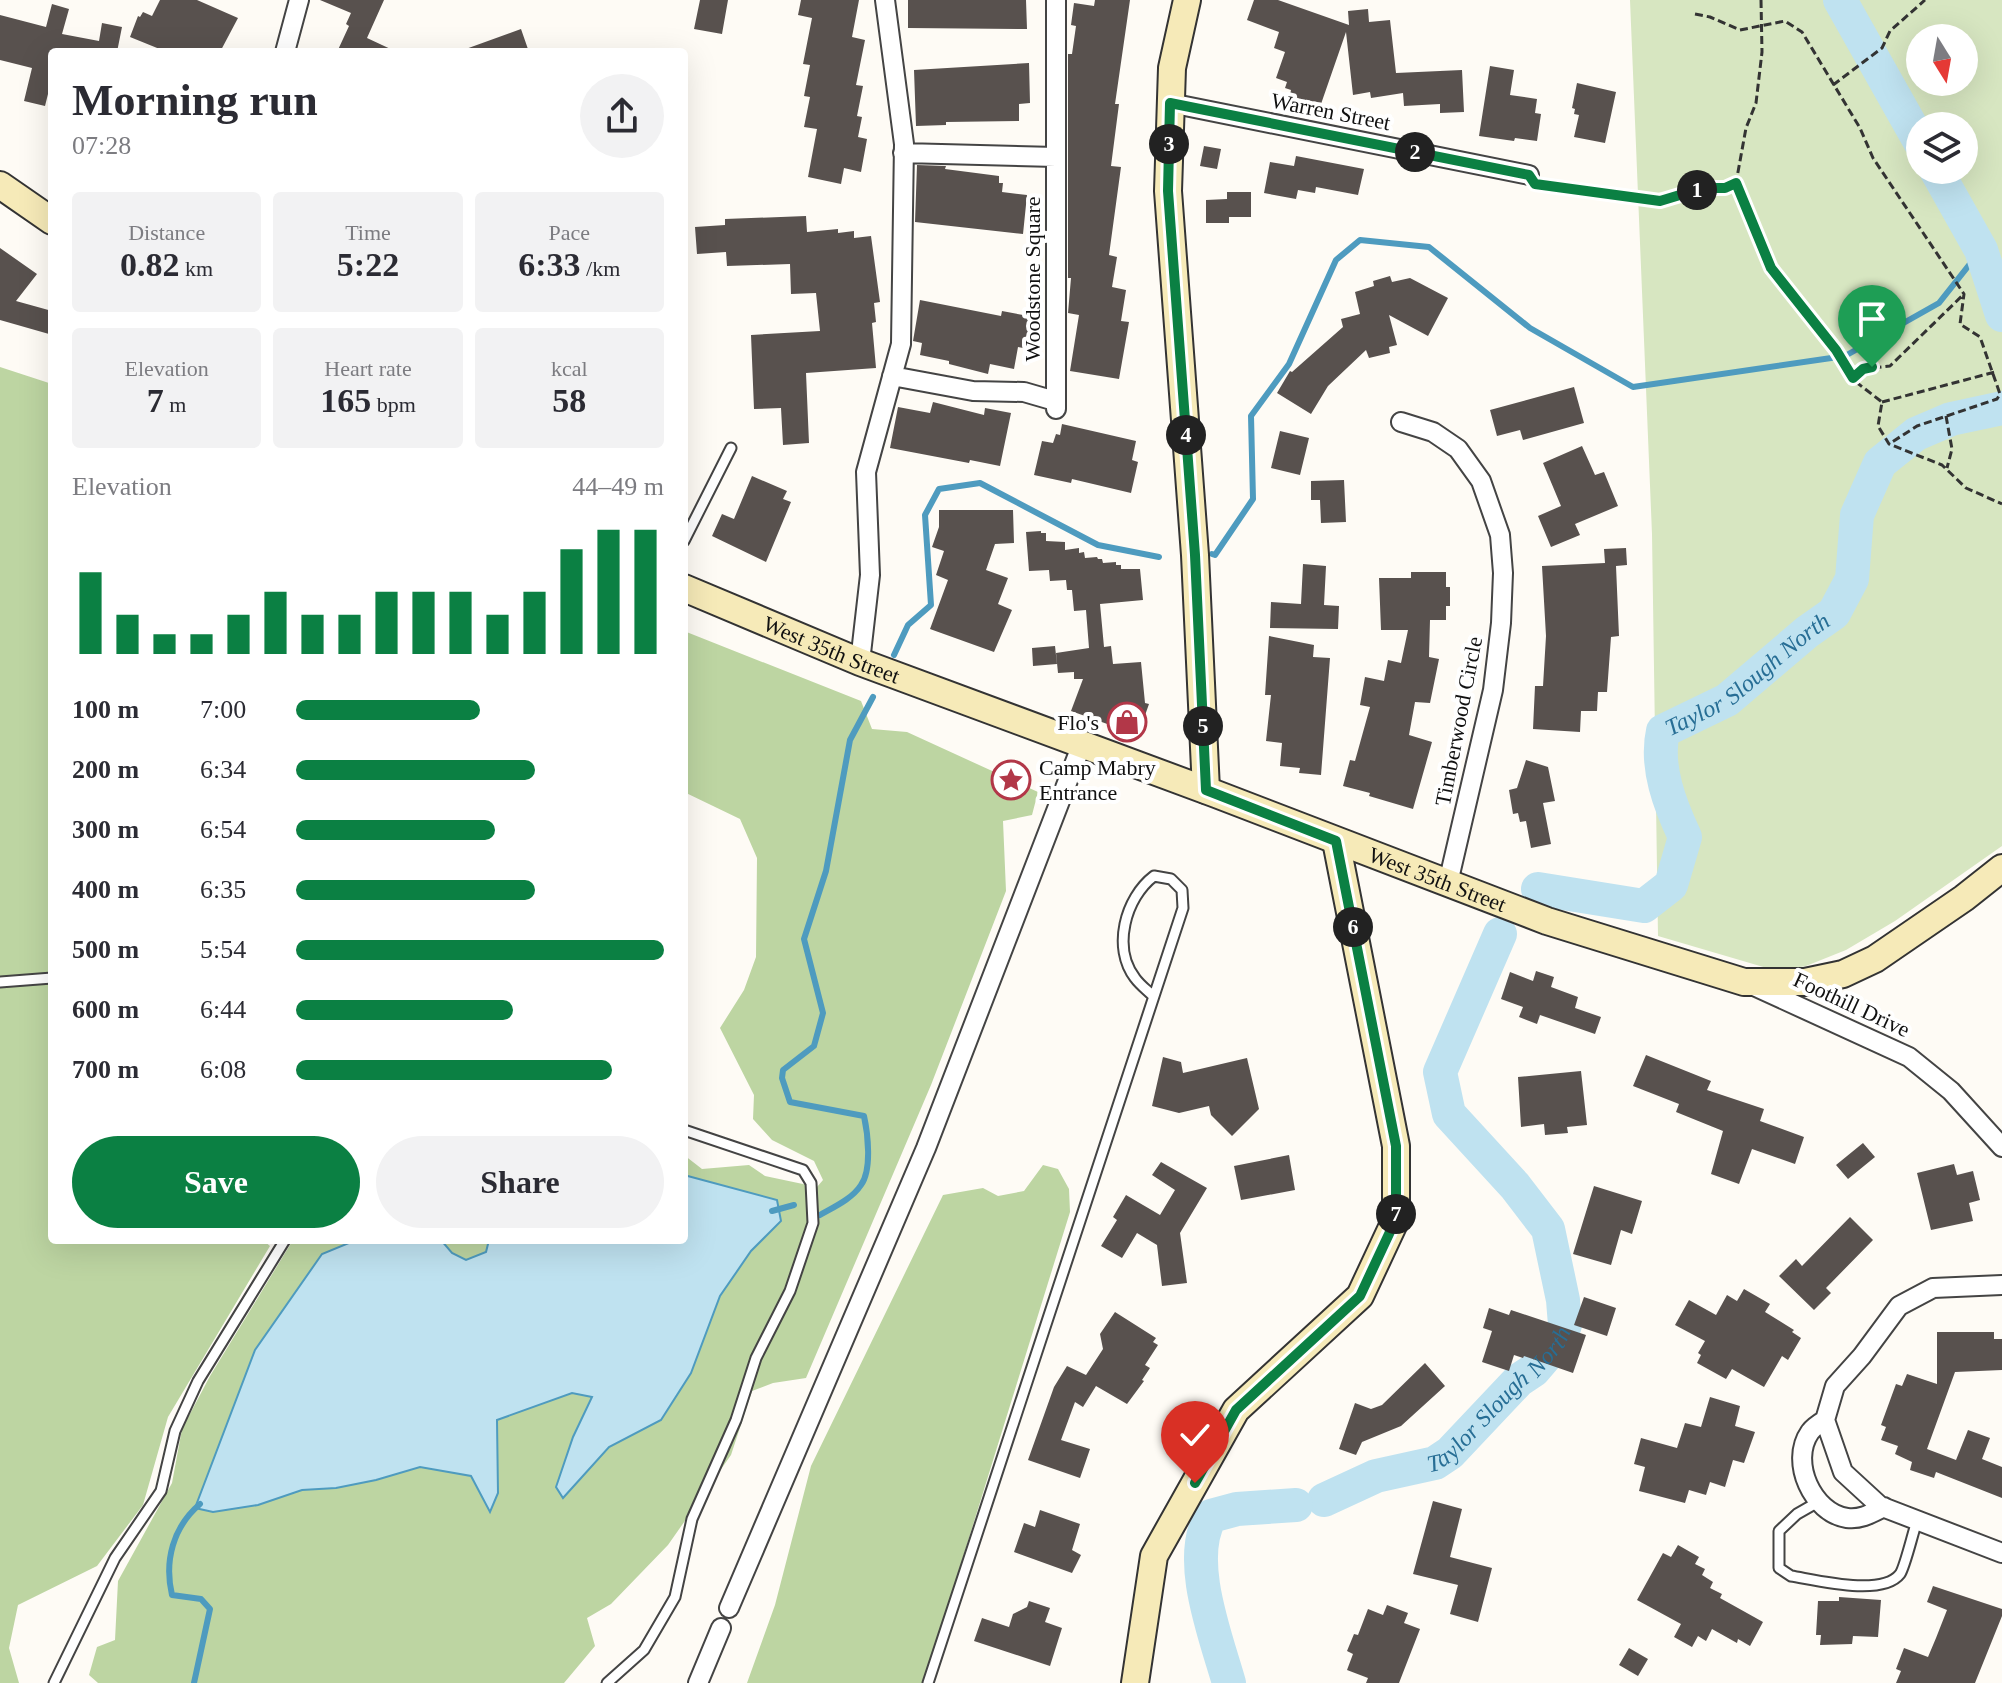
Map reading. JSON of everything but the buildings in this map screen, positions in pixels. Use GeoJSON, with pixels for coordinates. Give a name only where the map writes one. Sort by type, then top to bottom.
{"type":"FeatureCollection","features":[{"type":"Feature","properties":{"kind":"street"},"geometry":{"type":"LineString","coordinates":[[286,48],[299,0]]}},
{"type":"Feature","properties":{"kind":"street"},"geometry":{"type":"LineString","coordinates":[[860,662],[870,575],[866,472],[901,344],[903,153],[885,0]]}},
{"type":"Feature","properties":{"kind":"street","name":"Woodstone Square"},"geometry":{"type":"LineString","coordinates":[[892,376],[973,391],[1024,392],[1056,405],[1056,0]]}},
{"type":"Feature","properties":{"kind":"street"},"geometry":{"type":"LineString","coordinates":[[1187,0],[1172,68],[1168,191],[1195,555],[1206,790]]}},
{"type":"Feature","properties":{"kind":"street","name":"Warren Street"},"geometry":{"type":"LineString","coordinates":[[1170,103],[1529,175]]}},
{"type":"Feature","properties":{"kind":"street"},"geometry":{"type":"LineString","coordinates":[[903,153],[1056,157]]}},
{"type":"Feature","properties":{"kind":"street"},"geometry":{"type":"LineString","coordinates":[[0,185],[48,218]]}},
{"type":"Feature","properties":{"kind":"street","name":"Timberwood Circle"},"geometry":{"type":"LineString","coordinates":[[1401,422],[1433,432],[1458,449],[1481,481],[1500,535],[1503,573],[1501,623],[1493,690],[1448,883]]}},
{"type":"Feature","properties":{"kind":"street","name":"West 35th Street"},"geometry":{"type":"LineString","coordinates":[[688,590],[860,662],[1547,921],[1744,982],[1805,982],[1843,974],[1875,959],[2002,868]]}},
{"type":"Feature","properties":{"kind":"street"},"geometry":{"type":"LineString","coordinates":[[729,1608],[926,1148],[1082,744]]}},
{"type":"Feature","properties":{"kind":"street"},"geometry":{"type":"LineString","coordinates":[[1135,1683],[1154,1556],[1236,1410],[1360,1296],[1396,1219],[1396,1146],[1336,841]]}},
{"type":"Feature","properties":{"kind":"street","name":"Foothill Drive"},"geometry":{"type":"LineString","coordinates":[[1744,982],[1909,1057],[1951,1091],[2002,1147]]}},
{"type":"Feature","properties":{"kind":"street"},"geometry":{"type":"LineString","coordinates":[[1884,1507],[1863,1517],[1848,1518],[1830,1512],[1818,1502],[1806,1481],[1802,1456],[1809,1433],[1825,1420],[1835,1386],[1899,1306],[1933,1288],[2002,1285]]}},
{"type":"Feature","properties":{"kind":"street"},"geometry":{"type":"LineString","coordinates":[[1825,1420],[1843,1472],[1884,1507],[2002,1553]]}},
{"type":"Feature","properties":{"kind":"street"},"geometry":{"type":"LineString","coordinates":[[698,1683],[721,1628]]}},
{"type":"Feature","properties":{"kind":"lane"},"geometry":{"type":"LineString","coordinates":[[688,533],[731,448]]}},
{"type":"Feature","properties":{"kind":"lane"},"geometry":{"type":"LineString","coordinates":[[928,1683],[1183,908],[1182,890],[1171,879],[1154,876],[1143,884],[1128,911],[1123,933],[1125,953],[1133,977],[1153,996]]}},
{"type":"Feature","properties":{"kind":"lane"},"geometry":{"type":"LineString","coordinates":[[0,982],[48,978]]}},
{"type":"Feature","properties":{"kind":"lane"},"geometry":{"type":"LineString","coordinates":[[607,1683],[644,1650],[675,1597],[692,1519],[736,1420],[756,1358],[790,1291],[813,1223],[811,1183],[803,1170],[688,1131]]}},
{"type":"Feature","properties":{"kind":"lane"},"geometry":{"type":"LineString","coordinates":[[54,1683],[115,1558],[161,1491],[175,1431],[198,1381],[283,1244]]}},
{"type":"Feature","properties":{"kind":"lane"},"geometry":{"type":"LineString","coordinates":[[1818,1502],[1797,1514],[1779,1531],[1779,1568],[1791,1576],[1874,1587],[1890,1582],[1901,1573],[1917,1521]]}},
{"type":"Feature","properties":{"kind":"path"},"geometry":{"type":"LineString","coordinates":[[1761,0],[1762,52],[1756,103],[1746,128],[1736,183],[1771,268],[1836,350],[1853,378],[1882,402]]}},
{"type":"Feature","properties":{"kind":"path"},"geometry":{"type":"LineString","coordinates":[[1833,85],[1882,48],[1890,31],[1925,0]]}},
{"type":"Feature","properties":{"kind":"path"},"geometry":{"type":"LineString","coordinates":[[1695,14],[1740,30],[1785,21],[1802,32],[1860,128],[1873,158],[1964,294],[1960,324],[1980,337],[1995,372],[2000,394],[1997,399],[1917,426],[1889,444]]}},
{"type":"Feature","properties":{"kind":"path"},"geometry":{"type":"LineString","coordinates":[[1529,175],[1535,184],[1660,201],[1703,188],[1725,188],[1736,183]]}},
{"type":"Feature","properties":{"kind":"path"},"geometry":{"type":"LineString","coordinates":[[1853,378],[1863,369],[1890,366],[1964,294]]}},
{"type":"Feature","properties":{"kind":"path"},"geometry":{"type":"LineString","coordinates":[[1882,402],[1995,372]]}},
{"type":"Feature","properties":{"kind":"path"},"geometry":{"type":"LineString","coordinates":[[1882,402],[1878,426],[1889,444],[1942,465],[1966,488],[2002,504]]}},
{"type":"Feature","properties":{"kind":"path"},"geometry":{"type":"LineString","coordinates":[[1946,416],[1952,449],[1946,469]]}},
{"type":"Feature","properties":{"kind":"green space"},"geometry":{"type":"Polygon","coordinates":[[[1630,0],[2002,0],[2002,846],[1895,921],[1846,950],[1806,966],[1777,971],[1658,936],[1652,534],[1630,0]]]}},
{"type":"Feature","properties":{"kind":"green space"},"geometry":{"type":"Polygon","coordinates":[[[0,367],[48,383],[48,1244],[270,1246],[168,1417],[143,1505],[97,1566],[18,1605],[9,1648],[19,1683],[0,1683],[0,367]]]}},
{"type":"Feature","properties":{"kind":"green space"},"geometry":{"type":"Polygon","coordinates":[[[688,633],[861,701],[872,729],[907,732],[1038,792],[1032,815],[1003,821],[1006,891],[931,1085],[806,1378],[773,1383],[752,1391],[731,1455],[668,1545],[611,1604],[587,1618],[595,1646],[564,1683],[98,1683],[89,1675],[97,1647],[115,1640],[118,1581],[172,1483],[182,1429],[210,1376],[291,1244],[346,1244],[322,1254],[228,1426],[195,1508],[258,1505],[302,1490],[336,1488],[420,1467],[471,1476],[498,1493],[497,1420],[572,1393],[593,1397],[573,1437],[556,1486],[563,1497],[609,1447],[661,1420],[691,1373],[720,1296],[751,1251],[781,1221],[777,1200],[688,1176],[688,1158],[702,1169],[749,1165],[765,1176],[817,1187],[823,1180],[814,1161],[772,1140],[753,1119],[754,1095],[720,1028],[744,990],[756,957],[757,858],[740,819],[688,794],[688,633]]]}},
{"type":"Feature","properties":{"kind":"green space"},"geometry":{"type":"Polygon","coordinates":[[[1043,1165],[1058,1169],[1069,1189],[1070,1212],[924,1683],[747,1683],[775,1605],[811,1466],[943,1195],[983,1188],[998,1196],[1024,1191],[1043,1165]]]}},
{"type":"Feature","properties":{"kind":"green space"},"geometry":{"type":"Polygon","coordinates":[[[444,1244],[488,1244],[486,1252],[466,1260],[452,1253],[444,1244]]]}},
{"type":"Feature","properties":{"kind":"water"},"geometry":{"type":"Polygon","coordinates":[[[688,1176],[777,1200],[781,1221],[751,1251],[720,1296],[691,1373],[661,1420],[609,1447],[563,1498],[556,1487],[573,1437],[592,1397],[572,1393],[497,1420],[498,1493],[490,1512],[471,1476],[420,1467],[336,1488],[302,1490],[258,1505],[213,1512],[195,1508],[255,1350],[322,1254],[346,1244],[444,1244],[452,1253],[466,1260],[486,1252],[488,1244],[688,1244],[688,1176]]]}},
{"type":"Feature","properties":{"kind":"waterway","name":"Taylor Slough North"},"geometry":{"type":"LineString","coordinates":[[1840,0],[1906,117]]}},
{"type":"Feature","properties":{"kind":"waterway","name":"Taylor Slough North"},"geometry":{"type":"LineString","coordinates":[[1944,184],[1981,250],[2002,315]]}},
{"type":"Feature","properties":{"kind":"waterway"},"geometry":{"type":"LineString","coordinates":[[1212,554],[1215,555],[1253,499],[1251,416],[1289,364],[1336,260],[1360,240],[1429,247],[1530,328],[1633,387],[1845,356],[1939,303],[1981,250]]}},
{"type":"Feature","properties":{"kind":"waterway","name":"Taylor Slough North"},"geometry":{"type":"LineString","coordinates":[[1538,889],[1644,906],[1671,885],[1685,837],[1669,799],[1662,772],[1663,731],[1727,700],[1834,613],[1852,579],[1857,515],[1880,463],[1916,434],[1951,419],[2002,408]]}},
{"type":"Feature","properties":{"kind":"waterway"},"geometry":{"type":"LineString","coordinates":[[894,655],[908,625],[931,605],[925,515],[939,489],[980,483],[1098,545],[1159,557]]}},
{"type":"Feature","properties":{"kind":"waterway"},"geometry":{"type":"LineString","coordinates":[[820,1215],[853,1194],[861,1185],[867,1170],[868,1152],[864,1116],[790,1102],[782,1078],[783,1070],[814,1046],[823,1013],[804,939],[826,871],[850,740],[873,697]]}},
{"type":"Feature","properties":{"kind":"waterway","name":"Taylor Slough North"},"geometry":{"type":"LineString","coordinates":[[1324,1500],[1376,1476],[1435,1463],[1450,1453],[1519,1380],[1534,1370],[1558,1342],[1565,1325],[1548,1229],[1515,1186],[1449,1114],[1440,1072],[1500,934]]}},
{"type":"Feature","properties":{"kind":"waterway"},"geometry":{"type":"LineString","coordinates":[[772,1211],[794,1205]]}},
{"type":"Feature","properties":{"kind":"waterway"},"geometry":{"type":"LineString","coordinates":[[194,1683],[210,1609],[201,1599],[172,1595],[169,1570],[177,1534],[200,1504]]}},
{"type":"Feature","properties":{"kind":"waterway","name":"Taylor Slough North"},"geometry":{"type":"LineString","coordinates":[[1229,1683],[1205,1598],[1201,1554],[1204,1534],[1211,1516],[1237,1509],[1296,1505]]}},
{"type":"Feature","properties":{"kind":"place","name":"Flo's"},"geometry":{"type":"Point","coordinates":[1127,722]}},
{"type":"Feature","properties":{"kind":"place","name":"Camp Mabry Entrance"},"geometry":{"type":"Point","coordinates":[1011,780]}},
{"type":"Feature","properties":{"kind":"route"},"geometry":{"type":"LineString","coordinates":[[1195,1483],[1236,1410],[1360,1296],[1396,1219],[1396,1146],[1336,841],[1206,790],[1195,555],[1168,191],[1170,103],[1529,175],[1535,184],[1598,193],[1660,201],[1703,188],[1725,188],[1736,183],[1771,268],[1836,350],[1853,378],[1863,369],[1872,367]]}}]}
